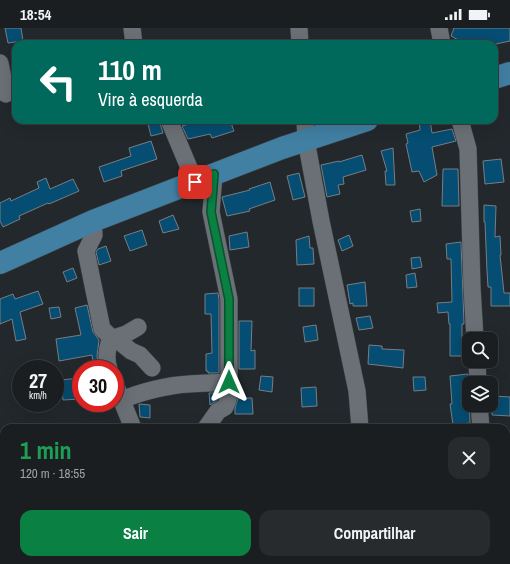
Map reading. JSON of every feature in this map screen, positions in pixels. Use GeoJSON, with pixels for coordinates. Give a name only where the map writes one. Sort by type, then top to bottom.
{"type":"FeatureCollection","features":[{"type":"Feature","properties":{"kind":"main road"},"geometry":{"type":"LineString","coordinates":[[498,77],[510,73]]}},
{"type":"Feature","properties":{"kind":"main road"},"geometry":{"type":"LineString","coordinates":[[0,263],[93,221],[205,178],[306,130],[343,124]]}},
{"type":"Feature","properties":{"kind":"street"},"geometry":{"type":"LineString","coordinates":[[299,28],[300,40]]}},
{"type":"Feature","properties":{"kind":"street"},"geometry":{"type":"LineString","coordinates":[[440,28],[442,40]]}},
{"type":"Feature","properties":{"kind":"street"},"geometry":{"type":"LineString","coordinates":[[0,63],[7,93]]}},
{"type":"Feature","properties":{"kind":"street"},"geometry":{"type":"LineString","coordinates":[[171,124],[205,178],[229,299],[228,400],[225,407],[218,411],[209,424]]}},
{"type":"Feature","properties":{"kind":"street"},"geometry":{"type":"LineString","coordinates":[[461,124],[468,149],[475,332]]}},
{"type":"Feature","properties":{"kind":"street"},"geometry":{"type":"LineString","coordinates":[[306,130],[321,221],[357,391],[360,424]]}},
{"type":"Feature","properties":{"kind":"street"},"geometry":{"type":"LineString","coordinates":[[93,221],[94,235],[86,251],[102,329],[113,339],[140,355],[152,368]]}},
{"type":"Feature","properties":{"kind":"street"},"geometry":{"type":"LineString","coordinates":[[106,360],[108,346],[113,339],[138,327]]}},
{"type":"Feature","properties":{"kind":"street"},"geometry":{"type":"LineString","coordinates":[[124,399],[137,394],[188,384],[229,382]]}},
{"type":"Feature","properties":{"kind":"street"},"geometry":{"type":"LineString","coordinates":[[124,405],[131,424]]}},
{"type":"Feature","properties":{"kind":"street"},"geometry":{"type":"LineString","coordinates":[[480,412],[481,424]]}},
{"type":"Feature","properties":{"kind":"building"},"geometry":{"type":"Polygon","coordinates":[[[5,28],[21,28],[23,40],[12,40],[12,42],[8,43],[5,28]]]}},
{"type":"Feature","properties":{"kind":"building"},"geometry":{"type":"Polygon","coordinates":[[[454,28],[510,28],[510,41],[498,44],[498,40],[458,40],[451,36],[454,28]]]}},
{"type":"Feature","properties":{"kind":"building"},"geometry":{"type":"Polygon","coordinates":[[[148,124],[160,124],[163,133],[151,136],[148,124]]]}},
{"type":"Feature","properties":{"kind":"building"},"geometry":{"type":"Polygon","coordinates":[[[189,124],[231,124],[234,131],[212,138],[210,134],[188,139],[182,126],[189,124]]]}},
{"type":"Feature","properties":{"kind":"building"},"geometry":{"type":"Polygon","coordinates":[[[419,124],[431,124],[432,133],[452,129],[456,141],[432,147],[437,175],[424,182],[419,171],[412,172],[406,144],[408,143],[406,134],[420,130],[419,124]]]}},
{"type":"Feature","properties":{"kind":"building"},"geometry":{"type":"Polygon","coordinates":[[[151,141],[157,159],[121,171],[122,176],[104,182],[99,167],[131,156],[129,148],[151,141]]]}},
{"type":"Feature","properties":{"kind":"building"},"geometry":{"type":"Polygon","coordinates":[[[393,148],[395,185],[386,185],[385,171],[387,171],[381,151],[393,148]]]}},
{"type":"Feature","properties":{"kind":"building"},"geometry":{"type":"Polygon","coordinates":[[[362,155],[366,170],[343,177],[344,184],[338,185],[340,194],[327,197],[321,165],[339,162],[362,155]]]}},
{"type":"Feature","properties":{"kind":"building"},"geometry":{"type":"Polygon","coordinates":[[[501,159],[504,182],[485,184],[483,161],[501,159]]]}},
{"type":"Feature","properties":{"kind":"building"},"geometry":{"type":"Polygon","coordinates":[[[443,169],[458,169],[459,206],[442,206],[443,169]]]}},
{"type":"Feature","properties":{"kind":"building"},"geometry":{"type":"Polygon","coordinates":[[[299,173],[305,197],[293,200],[287,176],[299,173]]]}},
{"type":"Feature","properties":{"kind":"building"},"geometry":{"type":"Polygon","coordinates":[[[46,178],[50,189],[73,179],[79,191],[19,216],[20,219],[3,227],[0,221],[0,203],[10,198],[11,201],[39,188],[37,182],[46,178]]]}},
{"type":"Feature","properties":{"kind":"building"},"geometry":{"type":"Polygon","coordinates":[[[270,182],[275,200],[249,209],[250,211],[227,216],[222,197],[250,190],[249,189],[270,182]]]}},
{"type":"Feature","properties":{"kind":"building"},"geometry":{"type":"Polygon","coordinates":[[[484,205],[496,206],[495,237],[500,236],[500,255],[504,293],[510,293],[510,306],[491,306],[491,287],[488,287],[484,205]]]}},
{"type":"Feature","properties":{"kind":"building"},"geometry":{"type":"Polygon","coordinates":[[[420,209],[421,221],[412,222],[410,211],[420,209]]]}},
{"type":"Feature","properties":{"kind":"building"},"geometry":{"type":"Polygon","coordinates":[[[173,215],[179,229],[163,233],[159,221],[173,215]]]}},
{"type":"Feature","properties":{"kind":"building"},"geometry":{"type":"Polygon","coordinates":[[[142,230],[147,245],[130,251],[124,236],[142,230]]]}},
{"type":"Feature","properties":{"kind":"building"},"geometry":{"type":"Polygon","coordinates":[[[247,232],[249,247],[230,250],[229,236],[247,232]]]}},
{"type":"Feature","properties":{"kind":"building"},"geometry":{"type":"Polygon","coordinates":[[[349,235],[353,246],[342,251],[338,240],[349,235]]]}},
{"type":"Feature","properties":{"kind":"building"},"geometry":{"type":"Polygon","coordinates":[[[309,236],[310,248],[313,248],[314,264],[297,265],[296,240],[309,236]]]}},
{"type":"Feature","properties":{"kind":"building"},"geometry":{"type":"Polygon","coordinates":[[[461,242],[464,324],[462,324],[462,356],[450,356],[450,324],[448,312],[438,313],[437,303],[452,302],[451,259],[447,259],[446,244],[461,242]]]}},
{"type":"Feature","properties":{"kind":"building"},"geometry":{"type":"Polygon","coordinates":[[[106,246],[111,261],[99,265],[96,252],[98,249],[106,246]]]}},
{"type":"Feature","properties":{"kind":"building"},"geometry":{"type":"Polygon","coordinates":[[[420,257],[422,267],[412,269],[411,258],[420,257]]]}},
{"type":"Feature","properties":{"kind":"building"},"geometry":{"type":"Polygon","coordinates":[[[73,268],[77,278],[67,282],[63,272],[73,268]]]}},
{"type":"Feature","properties":{"kind":"building"},"geometry":{"type":"Polygon","coordinates":[[[415,273],[417,287],[407,288],[406,275],[415,273]]]}},
{"type":"Feature","properties":{"kind":"building"},"geometry":{"type":"Polygon","coordinates":[[[365,282],[367,306],[353,306],[353,303],[350,304],[347,285],[365,282]]]}},
{"type":"Feature","properties":{"kind":"building"},"geometry":{"type":"Polygon","coordinates":[[[299,288],[314,288],[314,306],[299,306],[299,288]]]}},
{"type":"Feature","properties":{"kind":"building"},"geometry":{"type":"Polygon","coordinates":[[[38,291],[43,304],[20,312],[26,339],[16,341],[12,319],[0,324],[0,299],[13,294],[15,299],[38,291]]]}},
{"type":"Feature","properties":{"kind":"building"},"geometry":{"type":"Polygon","coordinates":[[[218,293],[219,373],[208,373],[208,371],[206,371],[206,354],[212,353],[211,314],[205,314],[205,294],[218,293]]]}},
{"type":"Feature","properties":{"kind":"building"},"geometry":{"type":"Polygon","coordinates":[[[87,305],[93,332],[99,340],[98,360],[93,360],[92,355],[59,360],[56,339],[81,335],[75,308],[87,305]]]}},
{"type":"Feature","properties":{"kind":"building"},"geometry":{"type":"Polygon","coordinates":[[[59,307],[61,317],[51,319],[49,308],[59,307]]]}},
{"type":"Feature","properties":{"kind":"building"},"geometry":{"type":"Polygon","coordinates":[[[370,316],[373,328],[359,330],[356,318],[370,316]]]}},
{"type":"Feature","properties":{"kind":"building"},"geometry":{"type":"Polygon","coordinates":[[[239,321],[252,321],[251,351],[255,350],[255,369],[239,369],[239,321]]]}},
{"type":"Feature","properties":{"kind":"building"},"geometry":{"type":"Polygon","coordinates":[[[316,325],[318,340],[305,342],[303,327],[316,325]]]}},
{"type":"Feature","properties":{"kind":"building"},"geometry":{"type":"Polygon","coordinates":[[[369,345],[382,346],[382,349],[404,350],[403,368],[368,364],[369,345]]]}},
{"type":"Feature","properties":{"kind":"building"},"geometry":{"type":"Polygon","coordinates":[[[468,374],[468,376],[462,376],[462,412],[470,412],[470,423],[453,424],[450,404],[452,404],[450,376],[468,374]]]}},
{"type":"Feature","properties":{"kind":"building"},"geometry":{"type":"Polygon","coordinates":[[[261,376],[273,377],[272,392],[259,390],[261,376]]]}},
{"type":"Feature","properties":{"kind":"building"},"geometry":{"type":"Polygon","coordinates":[[[413,377],[425,377],[426,390],[414,391],[413,377]]]}},
{"type":"Feature","properties":{"kind":"building"},"geometry":{"type":"Polygon","coordinates":[[[72,379],[72,400],[64,400],[64,380],[72,379]]]}},
{"type":"Feature","properties":{"kind":"building"},"geometry":{"type":"Polygon","coordinates":[[[316,387],[317,406],[302,407],[301,388],[316,387]]]}},
{"type":"Feature","properties":{"kind":"building"},"geometry":{"type":"Polygon","coordinates":[[[209,393],[218,393],[217,400],[210,405],[209,393]]]}},
{"type":"Feature","properties":{"kind":"building"},"geometry":{"type":"Polygon","coordinates":[[[498,396],[510,397],[510,416],[492,415],[492,412],[498,412],[498,396]]]}},
{"type":"Feature","properties":{"kind":"building"},"geometry":{"type":"Polygon","coordinates":[[[238,398],[252,398],[253,414],[235,414],[238,398]]]}},
{"type":"Feature","properties":{"kind":"building"},"geometry":{"type":"Polygon","coordinates":[[[139,404],[150,405],[150,418],[140,417],[139,404]]]}},
{"type":"Feature","properties":{"kind":"route"},"geometry":{"type":"LineString","coordinates":[[195,182],[214,174],[211,212],[229,299],[229,382]]}}]}
